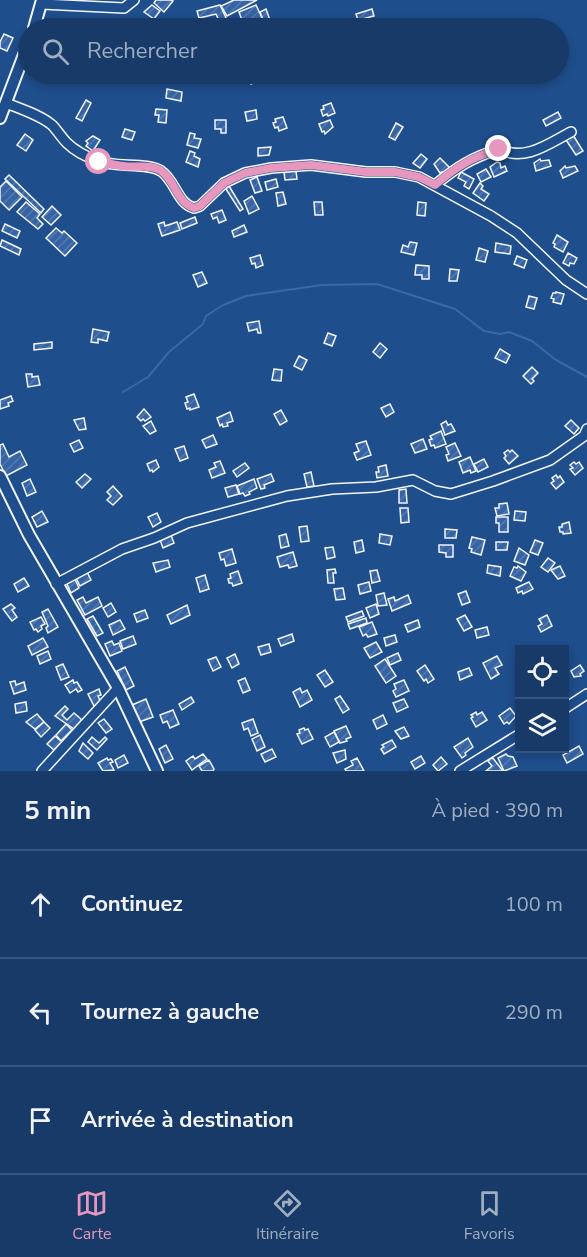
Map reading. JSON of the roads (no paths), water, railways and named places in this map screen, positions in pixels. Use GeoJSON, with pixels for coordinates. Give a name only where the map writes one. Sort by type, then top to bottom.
{"type":"FeatureCollection","features":[{"type":"Feature","properties":{"kind":"main road"},"geometry":{"type":"LineString","coordinates":[[37,18],[42,2]]}},
{"type":"Feature","properties":{"kind":"main road"},"geometry":{"type":"LineString","coordinates":[[0,118],[18,71]]}},
{"type":"Feature","properties":{"kind":"main road"},"geometry":{"type":"LineString","coordinates":[[0,476],[29,536],[118,688],[157,771]]}},
{"type":"Feature","properties":{"kind":"street"},"geometry":{"type":"LineString","coordinates":[[42,2],[124,8],[134,0]]}},
{"type":"Feature","properties":{"kind":"street"},"geometry":{"type":"LineString","coordinates":[[6,103],[42,118],[68,144],[99,162],[159,169],[169,177],[184,202],[194,208],[200,206],[224,183],[245,173],[271,168],[311,165],[366,172],[395,172],[419,177],[517,233],[566,280],[587,294]]}},
{"type":"Feature","properties":{"kind":"street"},"geometry":{"type":"LineString","coordinates":[[435,185],[458,166],[482,154],[499,149],[510,155],[532,152],[571,132]]}},
{"type":"Feature","properties":{"kind":"street"},"geometry":{"type":"LineString","coordinates":[[56,584],[122,549],[187,523],[288,496],[332,489],[376,487],[413,480],[435,491],[451,494],[550,460],[584,436],[587,429]]}},
{"type":"Feature","properties":{"kind":"street"},"geometry":{"type":"LineString","coordinates":[[42,771],[118,688]]}},
{"type":"Feature","properties":{"kind":"street"},"geometry":{"type":"LineString","coordinates":[[569,706],[587,694]]}},
{"type":"Feature","properties":{"kind":"street"},"geometry":{"type":"LineString","coordinates":[[460,771],[515,737]]}},
{"type":"Feature","properties":{"kind":"waterway"},"geometry":{"type":"LineString","coordinates":[[123,392],[148,377],[169,352],[203,324],[206,316],[223,305],[246,296],[322,285],[377,284],[455,309],[484,331],[500,334],[509,332],[532,341],[556,360],[587,377]]}}]}
